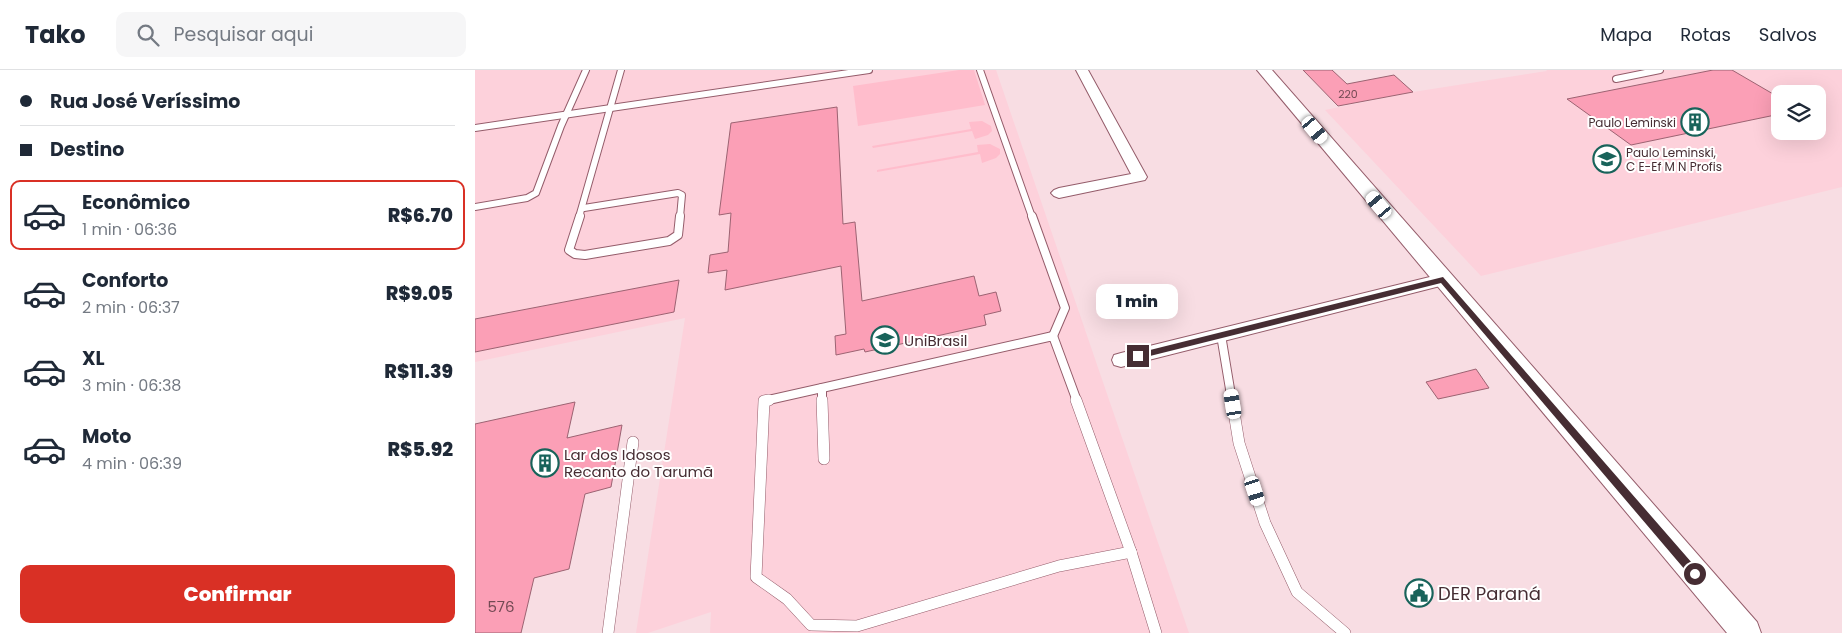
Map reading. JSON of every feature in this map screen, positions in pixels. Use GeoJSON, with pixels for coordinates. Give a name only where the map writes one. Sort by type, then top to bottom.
{"type":"FeatureCollection","features":[{"type":"Feature","properties":{"kind":"street"},"geometry":{"type":"LineString","coordinates":[[1059,193],[1140,177],[1082,70]]}},
{"type":"Feature","properties":{"kind":"street"},"geometry":{"type":"LineString","coordinates":[[1264,70],[1746,633]]}},
{"type":"Feature","properties":{"kind":"street"},"geometry":{"type":"LineString","coordinates":[[1121,360],[1443,280]]}},
{"type":"Feature","properties":{"kind":"lane"},"geometry":{"type":"LineString","coordinates":[[475,207],[527,198],[536,193],[553,154],[561,126],[586,70]]}},
{"type":"Feature","properties":{"kind":"lane"},"geometry":{"type":"LineString","coordinates":[[583,208],[671,194],[682,195],[678,235],[669,241],[585,255],[575,254],[569,250],[583,208],[621,70]]}},
{"type":"Feature","properties":{"kind":"lane"},"geometry":{"type":"LineString","coordinates":[[814,70],[814,78]]}},
{"type":"Feature","properties":{"kind":"lane"},"geometry":{"type":"LineString","coordinates":[[475,128],[869,70]]}},
{"type":"Feature","properties":{"kind":"lane"},"geometry":{"type":"LineString","coordinates":[[980,70],[1065,308],[1053,336],[1131,552],[1156,631]]}},
{"type":"Feature","properties":{"kind":"lane"},"geometry":{"type":"LineString","coordinates":[[1616,79],[1660,70]]}},
{"type":"Feature","properties":{"kind":"lane"},"geometry":{"type":"LineString","coordinates":[[1221,335],[1239,443],[1265,523],[1297,592],[1345,633]]}},
{"type":"Feature","properties":{"kind":"lane"},"geometry":{"type":"LineString","coordinates":[[1053,336],[764,401],[756,577],[787,599],[811,624],[857,626],[1059,566],[1131,552]]}},
{"type":"Feature","properties":{"kind":"lane"},"geometry":{"type":"LineString","coordinates":[[822,388],[824,459]]}},
{"type":"Feature","properties":{"kind":"lane"},"geometry":{"type":"LineString","coordinates":[[608,633],[633,442]]}},
{"type":"Feature","properties":{"kind":"shaded area","name":"UniBrasil"},"geometry":{"type":"Polygon","coordinates":[[[475,70],[996,70],[1189,633],[710,633],[711,612],[648,633],[636,633],[685,318],[475,362],[475,70]]]}},
{"type":"Feature","properties":{"kind":"shaded area"},"geometry":{"type":"Polygon","coordinates":[[[959,70],[974,70],[985,105],[858,126],[853,86],[959,70]]]}},
{"type":"Feature","properties":{"kind":"shaded area","name":"Paulo Leminski, C E-Ef M N Profis"},"geometry":{"type":"Polygon","coordinates":[[[1546,70],[1842,70],[1842,187],[1481,276],[1325,110],[1413,92],[1546,70]]]}},
{"type":"Feature","properties":{"kind":"shaded area"},"geometry":{"type":"Polygon","coordinates":[[[982,121],[991,126],[992,131],[988,135],[975,139],[972,131],[873,148],[872,146],[971,129],[969,122],[982,121]]]}},
{"type":"Feature","properties":{"kind":"shaded area"},"geometry":{"type":"Polygon","coordinates":[[[990,144],[1000,149],[1000,154],[996,158],[982,163],[980,154],[877,172],[877,170],[978,152],[977,145],[990,144]]]}},
{"type":"Feature","properties":{"kind":"building"},"geometry":{"type":"Polygon","coordinates":[[[1303,70],[1332,70],[1347,84],[1394,75],[1413,92],[1338,106],[1303,70]]]}},
{"type":"Feature","properties":{"kind":"building"},"geometry":{"type":"Polygon","coordinates":[[[1713,70],[1732,70],[1771,93],[1771,116],[1631,145],[1567,99],[1713,70]]]}},
{"type":"Feature","properties":{"kind":"building"},"geometry":{"type":"Polygon","coordinates":[[[837,107],[843,224],[855,222],[862,301],[974,276],[979,296],[996,292],[1001,311],[984,315],[986,325],[865,352],[864,349],[836,355],[835,336],[846,334],[841,266],[725,290],[727,270],[708,273],[710,255],[728,252],[731,213],[719,215],[731,123],[837,107]]]}},
{"type":"Feature","properties":{"kind":"building"},"geometry":{"type":"Polygon","coordinates":[[[679,280],[674,312],[475,352],[475,319],[679,280]]]}},
{"type":"Feature","properties":{"kind":"building"},"geometry":{"type":"Polygon","coordinates":[[[1476,369],[1489,388],[1438,399],[1426,382],[1476,369]]]}},
{"type":"Feature","properties":{"kind":"building"},"geometry":{"type":"Polygon","coordinates":[[[575,402],[567,438],[622,425],[611,487],[585,494],[569,569],[534,578],[521,633],[475,633],[475,424],[575,402]]]}},
{"type":"Feature","properties":{"kind":"place","name":"Paulo Leminski"},"geometry":{"type":"Point","coordinates":[1695,122]}},
{"type":"Feature","properties":{"kind":"place","name":"Paulo Leminski, C E-Ef M N Profis"},"geometry":{"type":"Point","coordinates":[1607,159]}},
{"type":"Feature","properties":{"kind":"place","name":"UniBrasil"},"geometry":{"type":"Point","coordinates":[885,340]}},
{"type":"Feature","properties":{"kind":"place","name":"Lar dos Idosos Recanto do Tarumã"},"geometry":{"type":"Point","coordinates":[545,463]}},
{"type":"Feature","properties":{"kind":"place","name":"DER Paraná"},"geometry":{"type":"Point","coordinates":[1419,593]}},
{"type":"Feature","properties":{"kind":"route"},"geometry":{"type":"LineString","coordinates":[[1138,356],[1443,280],[1695,574]]}}]}
